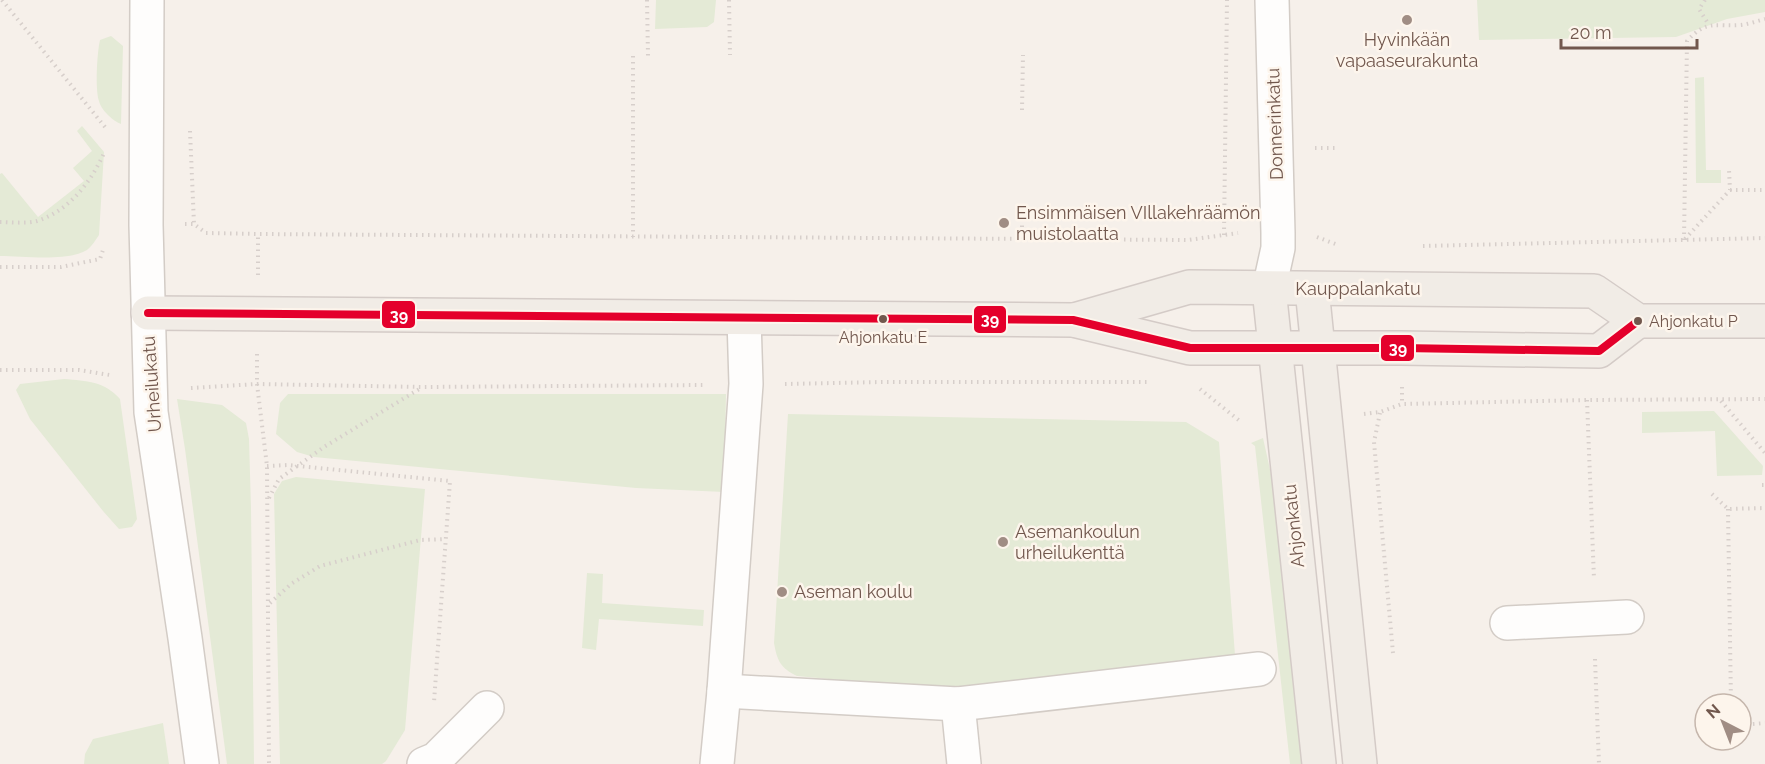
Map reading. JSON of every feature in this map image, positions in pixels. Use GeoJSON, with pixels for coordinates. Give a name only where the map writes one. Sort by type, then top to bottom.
{"type":"FeatureCollection","features":[{"type":"Feature","properties":{"kind":"main road","name":"Kauppalankatu"},"geometry":{"type":"LineString","coordinates":[[148,313],[1073,320],[1190,348],[1275,350],[1401,348],[1599,351],[1638,321],[1594,291],[1189,287],[1073,320]]}},
{"type":"Feature","properties":{"kind":"main road","name":"Ahjonkatu"},"geometry":{"type":"LineString","coordinates":[[1269,289],[1319,764]]}},
{"type":"Feature","properties":{"kind":"main road"},"geometry":{"type":"LineString","coordinates":[[1312,289],[1360,764]]}},
{"type":"Feature","properties":{"kind":"main road"},"geometry":{"type":"LineString","coordinates":[[1638,321],[1765,321]]}},
{"type":"Feature","properties":{"kind":"street","name":"Urheilukatu"},"geometry":{"type":"LineString","coordinates":[[147,0],[146,225],[152,412],[202,764]]}},
{"type":"Feature","properties":{"kind":"street","name":"Donnerinkatu"},"geometry":{"type":"LineString","coordinates":[[1269,289],[1278,240],[1272,0]]}},
{"type":"Feature","properties":{"kind":"street"},"geometry":{"type":"LineString","coordinates":[[1278,240],[1312,289]]}},
{"type":"Feature","properties":{"kind":"street"},"geometry":{"type":"LineString","coordinates":[[717,764],[746,384],[744,319]]}},
{"type":"Feature","properties":{"kind":"street"},"geometry":{"type":"LineString","coordinates":[[1508,623],[1627,617]]}},
{"type":"Feature","properties":{"kind":"street"},"geometry":{"type":"LineString","coordinates":[[724,691],[958,704],[1259,669]]}},
{"type":"Feature","properties":{"kind":"street"},"geometry":{"type":"LineString","coordinates":[[958,704],[964,764]]}},
{"type":"Feature","properties":{"kind":"street"},"geometry":{"type":"LineString","coordinates":[[424,764],[436,759],[487,708]]}},
{"type":"Feature","properties":{"kind":"path"},"geometry":{"type":"LineString","coordinates":[[2,0],[112,136]]}},
{"type":"Feature","properties":{"kind":"path"},"geometry":{"type":"LineString","coordinates":[[647,0],[648,56]]}},
{"type":"Feature","properties":{"kind":"path"},"geometry":{"type":"LineString","coordinates":[[729,0],[730,55]]}},
{"type":"Feature","properties":{"kind":"path"},"geometry":{"type":"LineString","coordinates":[[1224,235],[1227,0]]}},
{"type":"Feature","properties":{"kind":"path"},"geometry":{"type":"LineString","coordinates":[[1705,0],[1699,9],[1709,24]]}},
{"type":"Feature","properties":{"kind":"path"},"geometry":{"type":"LineString","coordinates":[[1684,240],[1687,41],[1693,34],[1709,24],[1742,25],[1765,19]]}},
{"type":"Feature","properties":{"kind":"path"},"geometry":{"type":"LineString","coordinates":[[1022,110],[1023,55]]}},
{"type":"Feature","properties":{"kind":"path"},"geometry":{"type":"LineString","coordinates":[[633,56],[633,237]]}},
{"type":"Feature","properties":{"kind":"path"},"geometry":{"type":"LineString","coordinates":[[0,222],[36,221],[60,210],[83,189],[98,166],[107,146]]}},
{"type":"Feature","properties":{"kind":"path"},"geometry":{"type":"LineString","coordinates":[[1314,148],[1335,148]]}},
{"type":"Feature","properties":{"kind":"path"},"geometry":{"type":"LineString","coordinates":[[1684,240],[1730,190],[1729,170]]}},
{"type":"Feature","properties":{"kind":"path"},"geometry":{"type":"LineString","coordinates":[[1730,190],[1765,189]]}},
{"type":"Feature","properties":{"kind":"path"},"geometry":{"type":"LineString","coordinates":[[1022,223],[1022,239]]}},
{"type":"Feature","properties":{"kind":"path"},"geometry":{"type":"LineString","coordinates":[[0,267],[61,267],[100,259],[111,225],[194,224],[206,233],[633,237],[1188,240],[1246,232],[1278,240],[1312,234],[1334,245],[1345,245]]}},
{"type":"Feature","properties":{"kind":"path"},"geometry":{"type":"LineString","coordinates":[[1411,246],[1765,238]]}},
{"type":"Feature","properties":{"kind":"path"},"geometry":{"type":"LineString","coordinates":[[269,764],[267,466],[257,384],[422,387],[882,382],[1155,382]]}},
{"type":"Feature","properties":{"kind":"path"},"geometry":{"type":"LineString","coordinates":[[268,499],[279,479],[324,447],[422,387]]}},
{"type":"Feature","properties":{"kind":"path"},"geometry":{"type":"LineString","coordinates":[[1199,389],[1244,424],[1283,420]]}},
{"type":"Feature","properties":{"kind":"path"},"geometry":{"type":"LineString","coordinates":[[1326,417],[1380,412],[1402,404],[1765,399]]}},
{"type":"Feature","properties":{"kind":"path"},"geometry":{"type":"LineString","coordinates":[[1720,400],[1765,453]]}},
{"type":"Feature","properties":{"kind":"path"},"geometry":{"type":"LineString","coordinates":[[1380,412],[1374,442],[1393,657]]}},
{"type":"Feature","properties":{"kind":"path"},"geometry":{"type":"LineString","coordinates":[[267,466],[297,466],[450,481],[433,709]]}},
{"type":"Feature","properties":{"kind":"path"},"geometry":{"type":"LineString","coordinates":[[1712,494],[1728,509],[1765,508]]}},
{"type":"Feature","properties":{"kind":"path"},"geometry":{"type":"LineString","coordinates":[[1728,509],[1731,692]]}},
{"type":"Feature","properties":{"kind":"path"},"geometry":{"type":"LineString","coordinates":[[269,604],[291,584],[320,566],[420,540],[446,539]]}},
{"type":"Feature","properties":{"kind":"green space"},"geometry":{"type":"Polygon","coordinates":[[[656,0],[716,0],[714,22],[707,27],[655,29],[656,0]]]}},
{"type":"Feature","properties":{"kind":"green space"},"geometry":{"type":"Polygon","coordinates":[[[1477,0],[1765,0],[1765,12],[1727,19],[1676,37],[1479,40],[1477,0]]]}},
{"type":"Feature","properties":{"kind":"green space"},"geometry":{"type":"Polygon","coordinates":[[[111,36],[123,46],[121,124],[111,118],[100,104],[97,88],[100,40],[111,36]]]}},
{"type":"Feature","properties":{"kind":"green space"},"geometry":{"type":"Polygon","coordinates":[[[1704,77],[1706,170],[1721,170],[1721,183],[1696,183],[1695,78],[1704,77]]]}},
{"type":"Feature","properties":{"kind":"green space"},"geometry":{"type":"Polygon","coordinates":[[[82,126],[104,152],[99,235],[87,250],[78,254],[45,258],[0,256],[0,174],[2,173],[38,217],[84,181],[73,168],[92,151],[77,131],[82,126]]]}},
{"type":"Feature","properties":{"kind":"green space"},"geometry":{"type":"Polygon","coordinates":[[[64,379],[88,381],[101,385],[120,399],[137,519],[132,527],[119,529],[103,511],[30,419],[16,390],[20,384],[64,379]]]}},
{"type":"Feature","properties":{"kind":"green space"},"geometry":{"type":"Polygon","coordinates":[[[288,394],[726,394],[724,492],[636,488],[314,457],[297,452],[276,434],[280,403],[288,394]]]}},
{"type":"Feature","properties":{"kind":"green space"},"geometry":{"type":"Polygon","coordinates":[[[177,399],[222,405],[246,423],[249,439],[251,508],[254,764],[227,764],[177,399]]]}},
{"type":"Feature","properties":{"kind":"green space"},"geometry":{"type":"Polygon","coordinates":[[[1714,411],[1763,466],[1762,475],[1717,476],[1715,431],[1642,433],[1642,412],[1714,411]]]}},
{"type":"Feature","properties":{"kind":"green space","name":"Asemankoulun urheilukenttä"},"geometry":{"type":"Polygon","coordinates":[[[788,414],[1186,422],[1219,442],[1235,655],[960,689],[797,676],[791,673],[780,663],[774,643],[788,414]]]}},
{"type":"Feature","properties":{"kind":"green space"},"geometry":{"type":"Polygon","coordinates":[[[1263,438],[1271,474],[1287,603],[1302,764],[1290,764],[1255,446],[1251,443],[1263,438]]]}},
{"type":"Feature","properties":{"kind":"green space"},"geometry":{"type":"Polygon","coordinates":[[[296,477],[425,489],[405,730],[382,764],[280,764],[274,494],[282,481],[296,477]]]}},
{"type":"Feature","properties":{"kind":"green space"},"geometry":{"type":"Polygon","coordinates":[[[587,573],[603,574],[602,603],[704,610],[703,626],[599,619],[596,650],[582,648],[587,573]]]}},
{"type":"Feature","properties":{"kind":"green space"},"geometry":{"type":"Polygon","coordinates":[[[163,723],[169,764],[84,764],[85,754],[93,739],[163,723]]]}},
{"type":"Feature","properties":{"kind":"transit line","name":"39"},"geometry":{"type":"LineString","coordinates":[[148,313],[1073,320],[1190,348],[1599,351],[1638,321]]}},
{"type":"Feature","properties":{"kind":"place","name":"Hyvinkään vapaaseurakunta"},"geometry":{"type":"Point","coordinates":[1407,20]}},
{"type":"Feature","properties":{"kind":"place","name":"Ensimmäisen VIllakehräämön muistolaatta"},"geometry":{"type":"Point","coordinates":[1004,223]}},
{"type":"Feature","properties":{"kind":"place","name":"Ahjonkatu E"},"geometry":{"type":"Point","coordinates":[883,319]}},
{"type":"Feature","properties":{"kind":"place","name":"Ahjonkatu P"},"geometry":{"type":"Point","coordinates":[1638,321]}},
{"type":"Feature","properties":{"kind":"place","name":"Asemankoulun urheilukenttä"},"geometry":{"type":"Point","coordinates":[1003,542]}},
{"type":"Feature","properties":{"kind":"place","name":"Aseman koulu"},"geometry":{"type":"Point","coordinates":[782,592]}}]}
